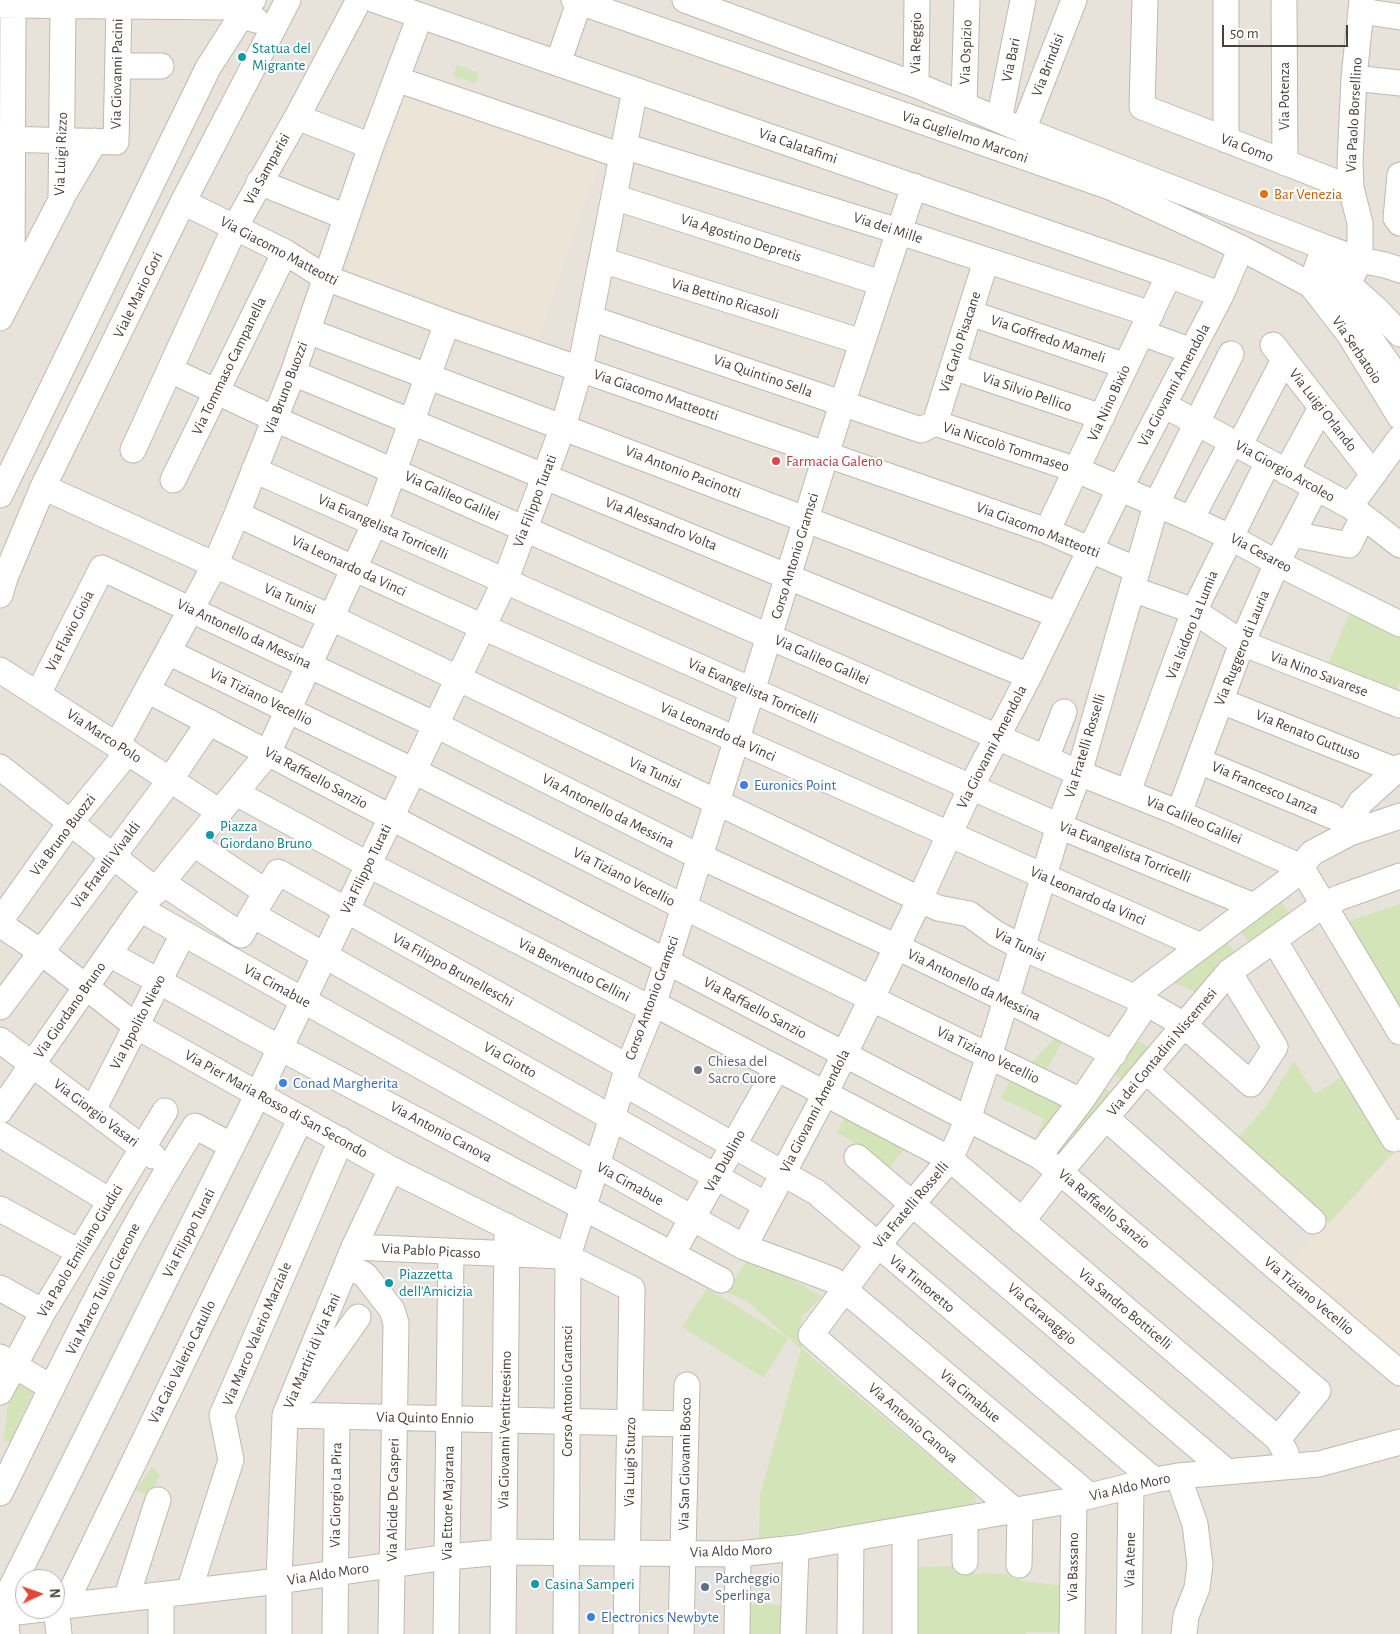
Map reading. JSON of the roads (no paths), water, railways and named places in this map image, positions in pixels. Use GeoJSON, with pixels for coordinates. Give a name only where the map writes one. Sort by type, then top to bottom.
{"type":"FeatureCollection","features":[{"type":"Feature","properties":{"kind":"street"},"geometry":{"type":"LineString","coordinates":[[248,6],[249,18],[255,20],[263,19],[282,0]]}},
{"type":"Feature","properties":{"kind":"street","name":"Viale Mario Gori"},"geometry":{"type":"LineString","coordinates":[[2,583],[43,487],[183,202],[288,0]]}},
{"type":"Feature","properties":{"kind":"street","name":"Via Samparisi"},"geometry":{"type":"LineString","coordinates":[[133,450],[235,226],[297,117],[359,0]]}},
{"type":"Feature","properties":{"kind":"street","name":"Via Calatafimi"},"geometry":{"type":"LineString","coordinates":[[375,0],[914,186],[1221,295]]}},
{"type":"Feature","properties":{"kind":"street","name":"Via Reggio"},"geometry":{"type":"LineString","coordinates":[[916,85],[917,0]]}},
{"type":"Feature","properties":{"kind":"street","name":"Via Ospizio"},"geometry":{"type":"LineString","coordinates":[[964,104],[967,0]]}},
{"type":"Feature","properties":{"kind":"street","name":"Via Bari"},"geometry":{"type":"LineString","coordinates":[[999,120],[1022,0]]}},
{"type":"Feature","properties":{"kind":"street","name":"Via Brindisi"},"geometry":{"type":"LineString","coordinates":[[1023,130],[1074,0]]}},
{"type":"Feature","properties":{"kind":"street","name":"Via Como"},"geometry":{"type":"LineString","coordinates":[[1145,0],[1142,107],[1351,188]]}},
{"type":"Feature","properties":{"kind":"street"},"geometry":{"type":"LineString","coordinates":[[1226,0],[1226,140]]}},
{"type":"Feature","properties":{"kind":"street","name":"Via Potenza"},"geometry":{"type":"LineString","coordinates":[[1284,0],[1285,162]]}},
{"type":"Feature","properties":{"kind":"street"},"geometry":{"type":"LineString","coordinates":[[558,64],[578,1]]}},
{"type":"Feature","properties":{"kind":"street","name":"Via Guglielmo Marconi"},"geometry":{"type":"LineString","coordinates":[[578,1],[1110,187],[1241,248],[1311,284],[1348,284]]}},
{"type":"Feature","properties":{"kind":"street","name":"Via Guglielmo Marconi"},"geometry":{"type":"LineString","coordinates":[[689,1],[916,85],[1023,130],[1324,247],[1360,260],[1400,270]]}},
{"type":"Feature","properties":{"kind":"street"},"geometry":{"type":"LineString","coordinates":[[12,295],[6,139],[9,3],[64,6],[248,6]]}},
{"type":"Feature","properties":{"kind":"street"},"geometry":{"type":"LineString","coordinates":[[1362,5],[1400,17]]}},
{"type":"Feature","properties":{"kind":"street","name":"Via Paolo Borsellino"},"geometry":{"type":"LineString","coordinates":[[1360,260],[1360,223],[1351,188],[1350,162],[1354,78],[1362,5]]}},
{"type":"Feature","properties":{"kind":"street","name":"Via Luigi Rizzo"},"geometry":{"type":"LineString","coordinates":[[0,318],[61,200],[64,6]]}},
{"type":"Feature","properties":{"kind":"street","name":"Via Giovanni Pacini"},"geometry":{"type":"LineString","coordinates":[[105,141],[118,66],[119,6]]}},
{"type":"Feature","properties":{"kind":"street"},"geometry":{"type":"LineString","coordinates":[[0,495],[208,68],[248,6]]}},
{"type":"Feature","properties":{"kind":"street","name":"Via Bruno Buozzi"},"geometry":{"type":"LineString","coordinates":[[0,922],[122,748],[148,690],[215,565],[293,373],[371,146],[420,16]]}},
{"type":"Feature","properties":{"kind":"street"},"geometry":{"type":"LineString","coordinates":[[118,66],[161,66]]}},
{"type":"Feature","properties":{"kind":"street"},"geometry":{"type":"LineString","coordinates":[[1354,78],[1400,83]]}},
{"type":"Feature","properties":{"kind":"street","name":"Via dei Mille"},"geometry":{"type":"LineString","coordinates":[[396,79],[623,151],[892,229],[986,261],[1146,324],[1192,351]]}},
{"type":"Feature","properties":{"kind":"street","name":"Via Filippo Turati"},"geometry":{"type":"LineString","coordinates":[[4,1621],[7,1596],[258,1094],[505,581],[563,427],[580,369],[635,90]]}},
{"type":"Feature","properties":{"kind":"street"},"geometry":{"type":"LineString","coordinates":[[297,117],[371,146]]}},
{"type":"Feature","properties":{"kind":"street"},"geometry":{"type":"LineString","coordinates":[[6,139],[105,141]]}},
{"type":"Feature","properties":{"kind":"street"},"geometry":{"type":"LineString","coordinates":[[61,200],[105,141]]}},
{"type":"Feature","properties":{"kind":"street"},"geometry":{"type":"LineString","coordinates":[[1400,175],[1396,218],[1400,222]]}},
{"type":"Feature","properties":{"kind":"street"},"geometry":{"type":"LineString","coordinates":[[259,182],[346,217]]}},
{"type":"Feature","properties":{"kind":"street","name":"Corso Antonio Gramsci"},"geometry":{"type":"LineString","coordinates":[[566,1634],[568,1256],[836,401],[892,229],[914,186]]}},
{"type":"Feature","properties":{"kind":"street","name":"Via Agostino Depretis"},"geometry":{"type":"LineString","coordinates":[[614,196],[875,281]]}},
{"type":"Feature","properties":{"kind":"street","name":"Via Giacomo Matteotti"},"geometry":{"type":"LineString","coordinates":[[183,202],[285,252],[326,278],[447,324],[1047,531],[1090,549],[1135,579]]}},
{"type":"Feature","properties":{"kind":"street"},"geometry":{"type":"LineString","coordinates":[[1311,284],[1324,247]]}},
{"type":"Feature","properties":{"kind":"street","name":"Via Serbatoio"},"geometry":{"type":"LineString","coordinates":[[1324,247],[1348,284],[1356,321],[1400,417]]}},
{"type":"Feature","properties":{"kind":"street","name":"Via Giovanni Amendola"},"geometry":{"type":"LineString","coordinates":[[744,1247],[825,1094],[920,900],[948,834],[971,787],[1029,676],[1119,490],[1221,295],[1241,248]]}},
{"type":"Feature","properties":{"kind":"street","name":"Via Tommaso Campanella"},"geometry":{"type":"LineString","coordinates":[[173,480],[285,252]]}},
{"type":"Feature","properties":{"kind":"street","name":"Via Bettino Ricasoli"},"geometry":{"type":"LineString","coordinates":[[602,260],[856,340]]}},
{"type":"Feature","properties":{"kind":"street"},"geometry":{"type":"LineString","coordinates":[[1356,321],[1348,284],[1360,260]]}},
{"type":"Feature","properties":{"kind":"street","name":"Via Carlo Pisacane"},"geometry":{"type":"LineString","coordinates":[[935,423],[986,261]]}},
{"type":"Feature","properties":{"kind":"street","name":"Via Nino Bixio"},"geometry":{"type":"LineString","coordinates":[[1047,531],[1169,275]]}},
{"type":"Feature","properties":{"kind":"street","name":"Via Serbatoio"},"geometry":{"type":"LineString","coordinates":[[1311,284],[1356,321],[1400,381]]}},
{"type":"Feature","properties":{"kind":"street","name":"Via Goffredo Mameli"},"geometry":{"type":"LineString","coordinates":[[970,313],[1126,366]]}},
{"type":"Feature","properties":{"kind":"street","name":"Via Quintino Sella"},"geometry":{"type":"LineString","coordinates":[[590,318],[921,430],[935,423]]}},
{"type":"Feature","properties":{"kind":"street","name":"Via Serbatoio"},"geometry":{"type":"LineString","coordinates":[[1356,321],[1400,334]]}},
{"type":"Feature","properties":{"kind":"street","name":"Via Giordano Bruno"},"geometry":{"type":"LineString","coordinates":[[0,1111],[140,910],[161,888],[194,844],[213,808],[245,798],[289,711],[375,523],[447,324]]}},
{"type":"Feature","properties":{"kind":"street","name":"Via Antonio Pacinotti"},"geometry":{"type":"LineString","coordinates":[[308,331],[1058,615]]}},
{"type":"Feature","properties":{"kind":"street","name":"Via Luigi Orlando"},"geometry":{"type":"LineString","coordinates":[[1236,444],[1278,352],[1373,474]]}},
{"type":"Feature","properties":{"kind":"street","name":"Via Fratelli Rosselli"},"geometry":{"type":"LineString","coordinates":[[811,1335],[877,1246],[950,1159],[968,1119],[1059,826],[1079,772],[1156,506],[1231,354]]}},
{"type":"Feature","properties":{"kind":"street","name":"Via Silvio Pellico"},"geometry":{"type":"LineString","coordinates":[[953,367],[1102,417]]}},
{"type":"Feature","properties":{"kind":"street","name":"Via Galileo Galilei"},"geometry":{"type":"LineString","coordinates":[[170,370],[275,419],[763,634],[1301,867]]}},
{"type":"Feature","properties":{"kind":"street","name":"Via Alessandro Volta"},"geometry":{"type":"LineString","coordinates":[[293,373],[1029,676]]}},
{"type":"Feature","properties":{"kind":"street","name":"Via Giorgio Arcoleo"},"geometry":{"type":"LineString","coordinates":[[1164,405],[1316,488],[1356,512],[1400,546]]}},
{"type":"Feature","properties":{"kind":"street","name":"Via Isidoro La Lumia"},"geometry":{"type":"LineString","coordinates":[[1128,792],[1194,611],[1230,537],[1277,467],[1321,408]]}},
{"type":"Feature","properties":{"kind":"street","name":"Via Niccolò Tommaseo"},"geometry":{"type":"LineString","coordinates":[[935,423],[1077,470],[1119,490]]}},
{"type":"Feature","properties":{"kind":"street"},"geometry":{"type":"LineString","coordinates":[[1292,534],[1349,546],[1356,512],[1373,474],[1400,438]]}},
{"type":"Feature","properties":{"kind":"street"},"geometry":{"type":"LineString","coordinates":[[1191,520],[1236,444]]}},
{"type":"Feature","properties":{"kind":"street","name":"Via Evangelista Torricelli"},"geometry":{"type":"LineString","coordinates":[[254,470],[1059,826],[1254,906]]}},
{"type":"Feature","properties":{"kind":"street","name":"Via Tunisi"},"geometry":{"type":"LineString","coordinates":[[43,487],[332,618],[920,900],[938,908],[969,914],[995,933],[1021,947],[1141,1000],[1184,1025],[1251,1084],[1274,1047],[1229,972]]}},
{"type":"Feature","properties":{"kind":"street","name":"Via Ruggero di Lauria"},"geometry":{"type":"LineString","coordinates":[[1179,813],[1242,643],[1277,563],[1316,488]]}},
{"type":"Feature","properties":{"kind":"street","name":"Via Cesareo"},"geometry":{"type":"LineString","coordinates":[[1119,490],[1230,537],[1277,563],[1400,624]]}},
{"type":"Feature","properties":{"kind":"street","name":"Via Leonardo da Vinci"},"geometry":{"type":"LineString","coordinates":[[237,514],[483,627],[1200,946]]}},
{"type":"Feature","properties":{"kind":"street","name":"Via Antonello da Messina"},"geometry":{"type":"LineString","coordinates":[[102,568],[436,725],[694,854],[897,947],[1114,1054]]}},
{"type":"Feature","properties":{"kind":"street","name":"Via Flavio Gioia"},"geometry":{"type":"LineString","coordinates":[[38,694],[102,568]]}},
{"type":"Feature","properties":{"kind":"street","name":"Via Nino Savarese"},"geometry":{"type":"LineString","coordinates":[[1135,579],[1194,611],[1242,643],[1400,705]]}},
{"type":"Feature","properties":{"kind":"street","name":"Via Tiziano Vecellio"},"geometry":{"type":"LineString","coordinates":[[168,652],[414,771],[678,904],[1081,1101]]}},
{"type":"Feature","properties":{"kind":"street","name":"Via Marco Polo"},"geometry":{"type":"LineString","coordinates":[[0,670],[213,808]]}},
{"type":"Feature","properties":{"kind":"street","name":"Via Raffaello Sanzio"},"geometry":{"type":"LineString","coordinates":[[148,690],[1038,1156],[1060,1172],[1318,1391],[1278,1439]]}},
{"type":"Feature","properties":{"kind":"street","name":"Via Renato Guttuso"},"geometry":{"type":"LineString","coordinates":[[1222,700],[1398,768]]}},
{"type":"Feature","properties":{"kind":"street"},"geometry":{"type":"LineString","coordinates":[[1046,758],[1064,712]]}},
{"type":"Feature","properties":{"kind":"street","name":"Via Fratelli Vivaldi"},"geometry":{"type":"LineString","coordinates":[[0,1007],[170,780],[209,722]]}},
{"type":"Feature","properties":{"kind":"street","name":"Via Francesco Lanza"},"geometry":{"type":"LineString","coordinates":[[1199,761],[1332,816]]}},
{"type":"Feature","properties":{"kind":"street"},"geometry":{"type":"LineString","coordinates":[[0,767],[112,856],[161,888],[241,935],[272,882],[215,858],[194,844]]}},
{"type":"Feature","properties":{"kind":"street"},"geometry":{"type":"LineString","coordinates":[[1350,833],[1349,822],[1362,802],[1398,768]]}},
{"type":"Feature","properties":{"kind":"street","name":"Via Benvenuto Cellini"},"geometry":{"type":"LineString","coordinates":[[245,798],[368,865],[646,1004],[664,1008],[950,1159]]}},
{"type":"Feature","properties":{"kind":"street"},"geometry":{"type":"LineString","coordinates":[[1038,1156],[1081,1101],[1139,1015],[1142,990],[1294,876],[1312,853],[1350,833],[1400,816]]}},
{"type":"Feature","properties":{"kind":"street"},"geometry":{"type":"LineString","coordinates":[[1301,867],[1400,1032]]}},
{"type":"Feature","properties":{"kind":"street","name":"Via dei Contadini Niscemesi"},"geometry":{"type":"LineString","coordinates":[[1022,1221],[1060,1172],[1229,972],[1324,905],[1340,897],[1400,876]]}},
{"type":"Feature","properties":{"kind":"street","name":"Via Filippo Brunelleschi"},"geometry":{"type":"LineString","coordinates":[[272,882],[346,910],[626,1075]]}},
{"type":"Feature","properties":{"kind":"street","name":"Via Cimabue"},"geometry":{"type":"LineString","coordinates":[[140,910],[744,1247],[833,1280],[1082,1498]]}},
{"type":"Feature","properties":{"kind":"street","name":"Via Giotto"},"geometry":{"type":"LineString","coordinates":[[253,915],[766,1206]]}},
{"type":"Feature","properties":{"kind":"street","name":"Via Pier Maria Rosso di San Secondo"},"geometry":{"type":"LineString","coordinates":[[0,922],[136,1026],[392,1169],[632,1289]]}},
{"type":"Feature","properties":{"kind":"street","name":"Via Ippolito Nievo"},"geometry":{"type":"LineString","coordinates":[[93,1110],[183,934]]}},
{"type":"Feature","properties":{"kind":"street"},"geometry":{"type":"LineString","coordinates":[[1274,940],[1397,1136]]}},
{"type":"Feature","properties":{"kind":"street","name":"Via Antonio Canova"},"geometry":{"type":"LineString","coordinates":[[109,954],[280,1048],[721,1280]]}},
{"type":"Feature","properties":{"kind":"street","name":"Via Giorgio Vasari"},"geometry":{"type":"LineString","coordinates":[[0,1040],[168,1168]]}},
{"type":"Feature","properties":{"kind":"street","name":"Via Dublino"},"geometry":{"type":"LineString","coordinates":[[672,1254],[777,1068]]}},
{"type":"Feature","properties":{"kind":"street"},"geometry":{"type":"LineString","coordinates":[[1146,1071],[1313,1221]]}},
{"type":"Feature","properties":{"kind":"street","name":"Via Tintoretto"},"geometry":{"type":"LineString","coordinates":[[626,1075],[733,1146],[816,1192],[1142,1483]]}},
{"type":"Feature","properties":{"kind":"street","name":"Via Paolo Emiliano Giudici"},"geometry":{"type":"LineString","coordinates":[[0,1392],[7,1361],[43,1312],[165,1111]]}},
{"type":"Feature","properties":{"kind":"street","name":"Via Caio Valerio Catullo"},"geometry":{"type":"LineString","coordinates":[[65,1586],[301,1118]]}},
{"type":"Feature","properties":{"kind":"street","name":"Via Tiziano Vecellio"},"geometry":{"type":"LineString","coordinates":[[1106,1118],[1266,1259],[1400,1373]]}},
{"type":"Feature","properties":{"kind":"street","name":"Via Marco Tullio Cicerone"},"geometry":{"type":"LineString","coordinates":[[0,1493],[118,1256],[168,1168],[195,1126],[232,1146]]}},
{"type":"Feature","properties":{"kind":"street"},"geometry":{"type":"LineString","coordinates":[[0,1134],[110,1201]]}},
{"type":"Feature","properties":{"kind":"street","name":"Via Marco Valerio Marziale"},"geometry":{"type":"LineString","coordinates":[[189,1591],[231,1460],[222,1415],[341,1140]]}},
{"type":"Feature","properties":{"kind":"street","name":"Via Caravaggio"},"geometry":{"type":"LineString","coordinates":[[857,1157],[1226,1471]]}},
{"type":"Feature","properties":{"kind":"street","name":"Via Sandro Botticelli"},"geometry":{"type":"LineString","coordinates":[[950,1159],[1278,1439],[1294,1465]]}},
{"type":"Feature","properties":{"kind":"street","name":"Via Martiri di Via Fani"},"geometry":{"type":"LineString","coordinates":[[279,1634],[285,1415],[351,1257],[392,1169]]}},
{"type":"Feature","properties":{"kind":"street"},"geometry":{"type":"LineString","coordinates":[[0,1209],[80,1252]]}},
{"type":"Feature","properties":{"kind":"street","name":"Via Giovanni Ventitreesimo"},"geometry":{"type":"LineString","coordinates":[[503,1634],[507,1226]]}},
{"type":"Feature","properties":{"kind":"street","name":"Via Pablo Picasso"},"geometry":{"type":"LineString","coordinates":[[351,1257],[451,1252],[568,1256]]}},
{"type":"Feature","properties":{"kind":"street","name":"Via Ettore Majorana"},"geometry":{"type":"LineString","coordinates":[[446,1634],[451,1252]]}},
{"type":"Feature","properties":{"kind":"street","name":"Via Alcide De Gasperi"},"geometry":{"type":"LineString","coordinates":[[351,1257],[392,1310],[396,1323],[391,1634]]}},
{"type":"Feature","properties":{"kind":"street"},"geometry":{"type":"LineString","coordinates":[[0,1288],[43,1312]]}},
{"type":"Feature","properties":{"kind":"street","name":"Via Luigi Sturzo"},"geometry":{"type":"LineString","coordinates":[[626,1634],[632,1289]]}},
{"type":"Feature","properties":{"kind":"street"},"geometry":{"type":"LineString","coordinates":[[285,1415],[309,1387],[358,1317]]}},
{"type":"Feature","properties":{"kind":"street","name":"Via Antonio Canova"},"geometry":{"type":"LineString","coordinates":[[811,1335],[1018,1510]]}},
{"type":"Feature","properties":{"kind":"street"},"geometry":{"type":"LineString","coordinates":[[7,1361],[52,1388]]}},
{"type":"Feature","properties":{"kind":"street","name":"Via San Giovanni Bosco"},"geometry":{"type":"LineString","coordinates":[[681,1634],[686,1385]]}},
{"type":"Feature","properties":{"kind":"street","name":"Via Quinto Ennio"},"geometry":{"type":"LineString","coordinates":[[285,1415],[686,1424]]}},
{"type":"Feature","properties":{"kind":"street","name":"Via Giorgio La Pira"},"geometry":{"type":"LineString","coordinates":[[335,1634],[337,1416]]}},
{"type":"Feature","properties":{"kind":"street","name":"Via Aldo Moro"},"geometry":{"type":"LineString","coordinates":[[65,1607],[279,1582],[335,1572],[447,1557],[503,1552],[738,1554],[796,1548],[965,1520],[1082,1498],[1178,1476],[1319,1464],[1400,1442]]}},
{"type":"Feature","properties":{"kind":"street"},"geometry":{"type":"LineString","coordinates":[[1178,1476],[1195,1524],[1200,1565],[1197,1588],[1186,1616],[1184,1634]]}},
{"type":"Feature","properties":{"kind":"street","name":"Via Atene"},"geometry":{"type":"LineString","coordinates":[[1128,1634],[1142,1483]]}},
{"type":"Feature","properties":{"kind":"street","name":"Via Bassano"},"geometry":{"type":"LineString","coordinates":[[1072,1634],[1082,1498]]}},
{"type":"Feature","properties":{"kind":"street"},"geometry":{"type":"LineString","coordinates":[[126,1599],[158,1500]]}},
{"type":"Feature","properties":{"kind":"street"},"geometry":{"type":"LineString","coordinates":[[1018,1510],[1019,1565]]}},
{"type":"Feature","properties":{"kind":"street"},"geometry":{"type":"LineString","coordinates":[[965,1520],[965,1562]]}},
{"type":"Feature","properties":{"kind":"street"},"geometry":{"type":"LineString","coordinates":[[905,1634],[906,1530]]}},
{"type":"Feature","properties":{"kind":"street"},"geometry":{"type":"LineString","coordinates":[[850,1634],[851,1539]]}},
{"type":"Feature","properties":{"kind":"street"},"geometry":{"type":"LineString","coordinates":[[793,1634],[796,1548]]}},
{"type":"Feature","properties":{"kind":"street"},"geometry":{"type":"LineString","coordinates":[[737,1634],[738,1554]]}},
{"type":"Feature","properties":{"kind":"street"},"geometry":{"type":"LineString","coordinates":[[161,1595],[161,1634]]}},
{"type":"Feature","properties":{"kind":"street"},"geometry":{"type":"LineString","coordinates":[[56,1619],[59,1634]]}},
{"type":"Feature","properties":{"kind":"place","name":"Statua del Migrante"},"geometry":{"type":"Point","coordinates":[242,57]}},
{"type":"Feature","properties":{"kind":"place","name":"Bar Venezia"},"geometry":{"type":"Point","coordinates":[1264,194]}},
{"type":"Feature","properties":{"kind":"place","name":"Farmacia Galeno"},"geometry":{"type":"Point","coordinates":[776,461]}},
{"type":"Feature","properties":{"kind":"place","name":"Euronics Point"},"geometry":{"type":"Point","coordinates":[744,785]}},
{"type":"Feature","properties":{"kind":"place","name":"Piazza Giordano Bruno"},"geometry":{"type":"Point","coordinates":[210,835]}},
{"type":"Feature","properties":{"kind":"place","name":"Chiesa del Sacro Cuore"},"geometry":{"type":"Point","coordinates":[698,1070]}},
{"type":"Feature","properties":{"kind":"place","name":"Conad Margherita"},"geometry":{"type":"Point","coordinates":[283,1083]}},
{"type":"Feature","properties":{"kind":"place","name":"Piazzetta dell'Amicizia"},"geometry":{"type":"Point","coordinates":[389,1283]}},
{"type":"Feature","properties":{"kind":"place","name":"Casina Samperi"},"geometry":{"type":"Point","coordinates":[535,1584]}},
{"type":"Feature","properties":{"kind":"place","name":"Parcheggio Sperlinga"},"geometry":{"type":"Point","coordinates":[705,1587]}},
{"type":"Feature","properties":{"kind":"place","name":"Electronics Newbyte"},"geometry":{"type":"Point","coordinates":[591,1617]}}]}
